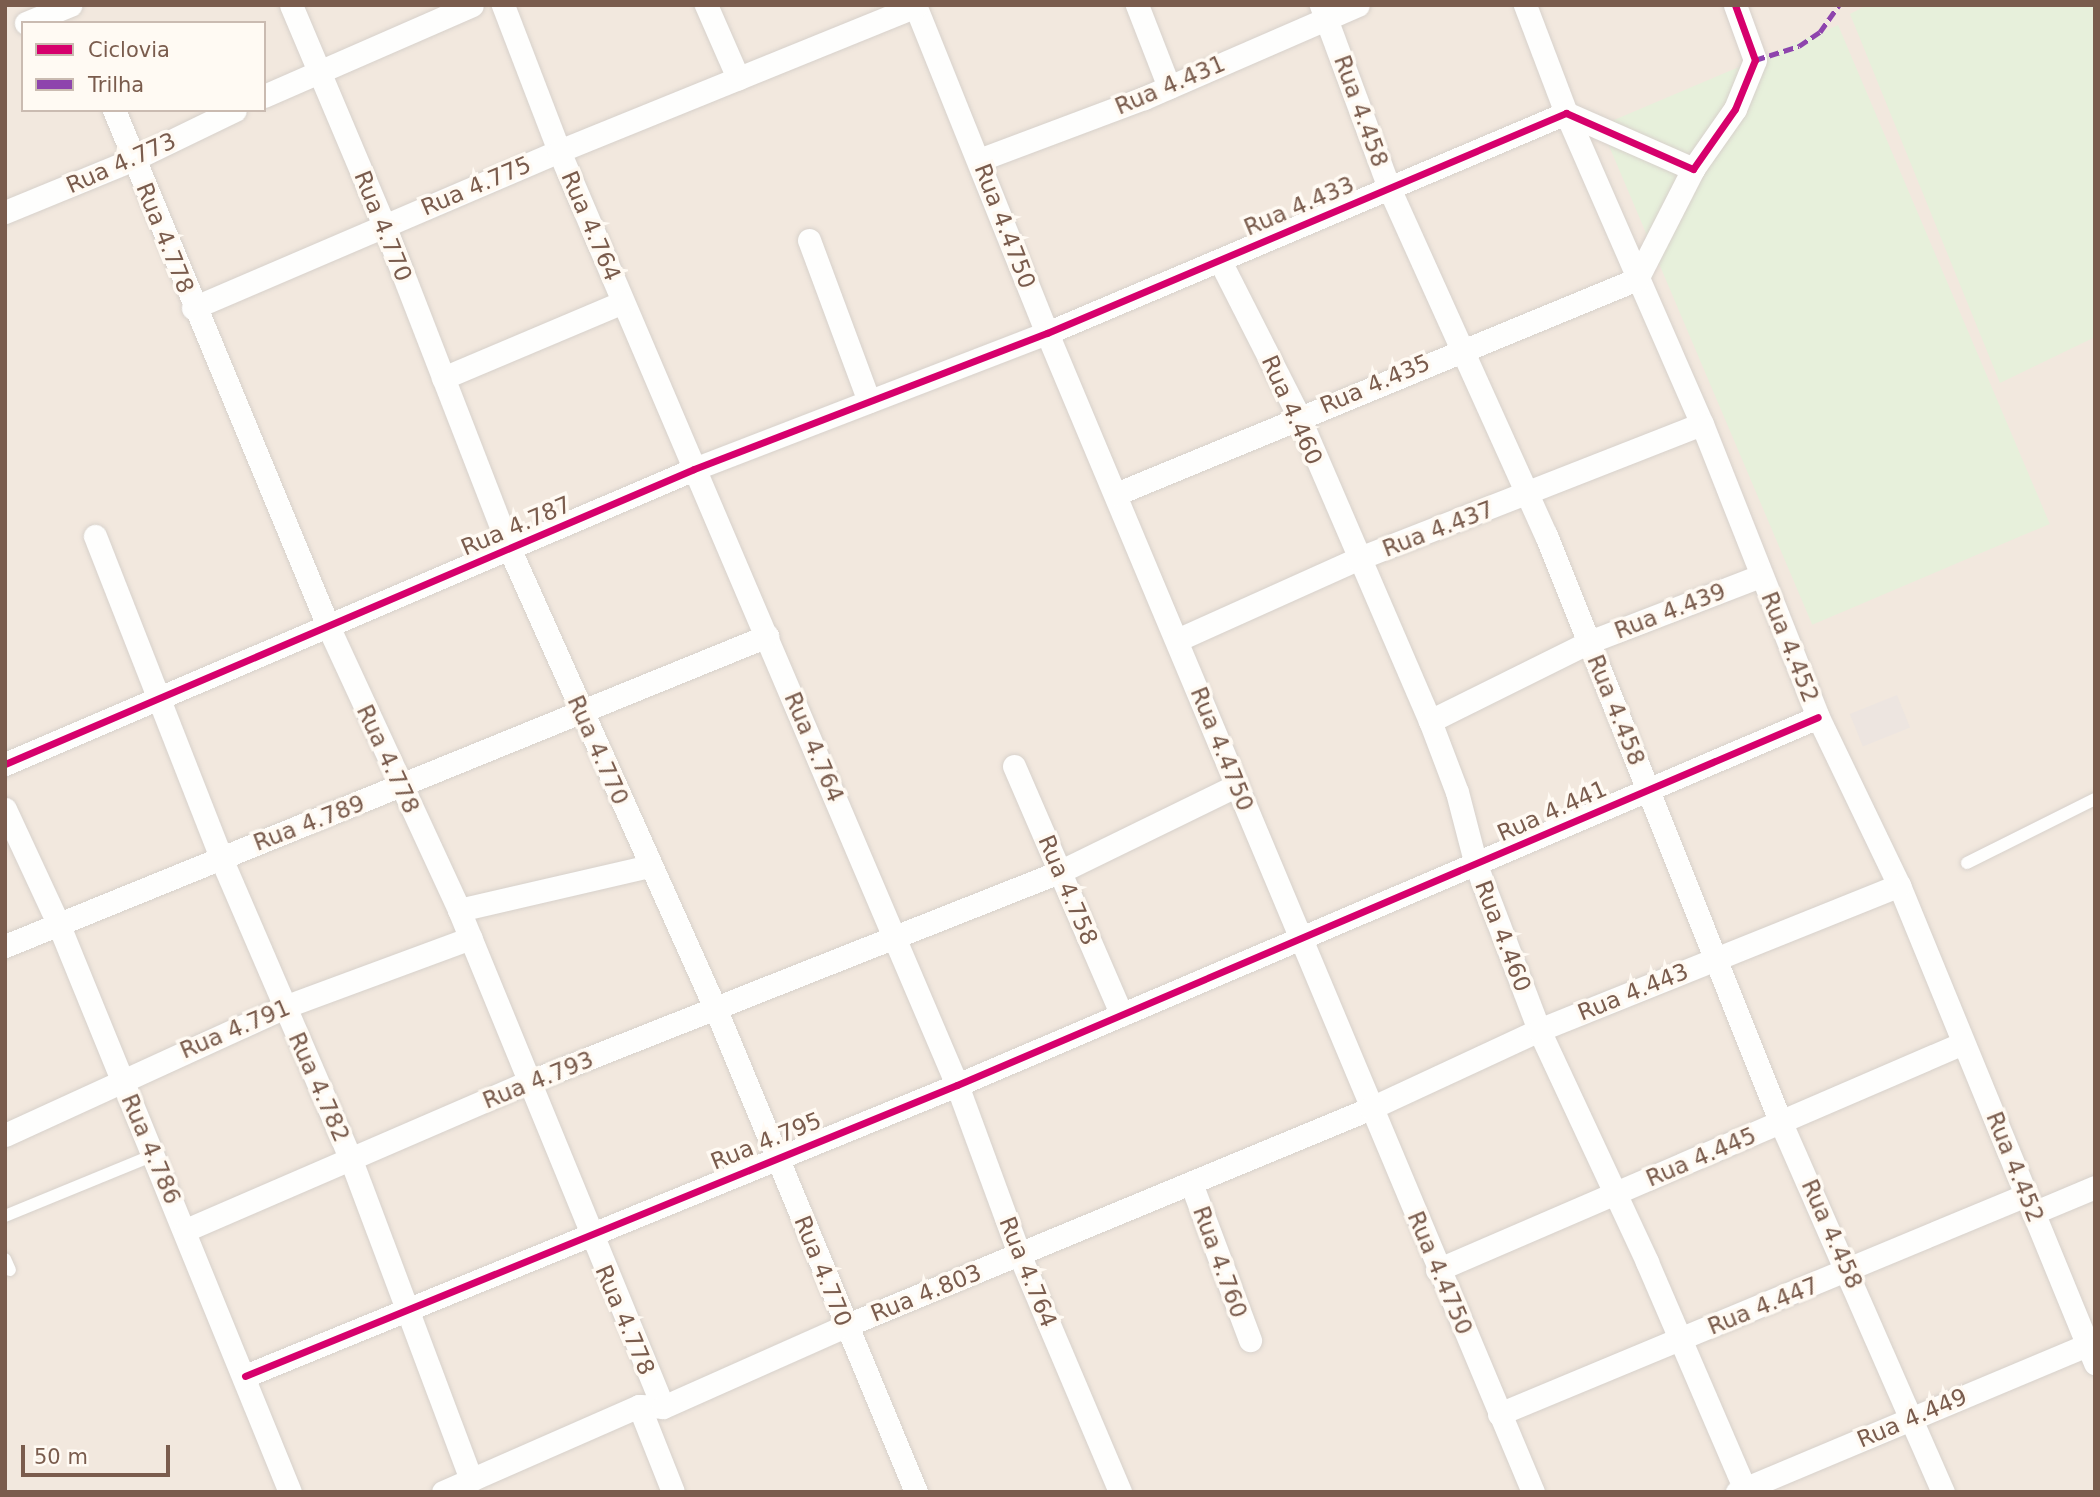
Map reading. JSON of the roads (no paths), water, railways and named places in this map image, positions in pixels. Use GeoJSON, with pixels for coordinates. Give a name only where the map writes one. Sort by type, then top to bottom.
{"type":"FeatureCollection","features":[{"type":"Feature","properties":{"kind":"street"},"geometry":{"type":"LineString","coordinates":[[29,21],[71,5],[78,21]]}},
{"type":"Feature","properties":{"kind":"street","name":"Rua 4.770"},"geometry":{"type":"LineString","coordinates":[[290,5],[384,225],[510,550],[716,1010],[910,1490]]}},
{"type":"Feature","properties":{"kind":"street"},"geometry":{"type":"LineString","coordinates":[[266,95],[318,70],[472,5]]}},
{"type":"Feature","properties":{"kind":"street","name":"Rua 4.764"},"geometry":{"type":"LineString","coordinates":[[503,5],[559,151],[957,1085],[1020,1256],[1120,1492]]}},
{"type":"Feature","properties":{"kind":"street"},"geometry":{"type":"LineString","coordinates":[[706,5],[738,78]]}},
{"type":"Feature","properties":{"kind":"street"},"geometry":{"type":"LineString","coordinates":[[1137,5],[1169,87]]}},
{"type":"Feature","properties":{"kind":"street","name":"Rua 4.431"},"geometry":{"type":"LineString","coordinates":[[979,160],[1169,87],[1324,11],[1358,5]]}},
{"type":"Feature","properties":{"kind":"street","name":"Rua 4.452"},"geometry":{"type":"LineString","coordinates":[[1525,5],[1566,113],[1702,424],[1818,717],[1899,885],[2091,1354]]}},
{"type":"Feature","properties":{"kind":"street"},"geometry":{"type":"LineString","coordinates":[[1637,279],[1693,169],[1735,109],[1755,60],[1735,5]]}},
{"type":"Feature","properties":{"kind":"street","name":"Rua 4.775"},"geometry":{"type":"LineString","coordinates":[[193,308],[559,151],[921,7]]}},
{"type":"Feature","properties":{"kind":"street","name":"Rua 4.4750"},"geometry":{"type":"LineString","coordinates":[[921,7],[1047,333],[1437,1270],[1533,1492]]}},
{"type":"Feature","properties":{"kind":"street","name":"Rua 4.458"},"geometry":{"type":"LineString","coordinates":[[1324,11],[1389,188],[1464,347],[1527,495],[1589,642],[1781,1122],[1850,1271],[1943,1492]]}},
{"type":"Feature","properties":{"kind":"street","name":"Rua 4.778"},"geometry":{"type":"LineString","coordinates":[[115,112],[193,308],[328,626],[471,938],[526,1083],[663,1407]]}},
{"type":"Feature","properties":{"kind":"street","name":"Rua 4.773"},"geometry":{"type":"LineString","coordinates":[[5,212],[134,159],[231,112]]}},
{"type":"Feature","properties":{"kind":"street"},"geometry":{"type":"LineString","coordinates":[[1566,113],[1693,169]]}},
{"type":"Feature","properties":{"kind":"street","name":"Rua 4.433"},"geometry":{"type":"LineString","coordinates":[[1047,333],[1566,113]]}},
{"type":"Feature","properties":{"kind":"street"},"geometry":{"type":"LineString","coordinates":[[809,240],[869,401]]}},
{"type":"Feature","properties":{"kind":"street","name":"Rua 4.460"},"geometry":{"type":"LineString","coordinates":[[1220,261],[1299,417],[1357,559],[1430,721],[1457,792],[1476,866],[1539,1030],[1682,1339],[1743,1491]]}},
{"type":"Feature","properties":{"kind":"street","name":"Rua 4.435"},"geometry":{"type":"LineString","coordinates":[[1116,494],[1464,347],[1637,279]]}},
{"type":"Feature","properties":{"kind":"street"},"geometry":{"type":"LineString","coordinates":[[443,379],[623,302]]}},
{"type":"Feature","properties":{"kind":"street","name":"Rua 4.787"},"geometry":{"type":"LineString","coordinates":[[5,764],[694,469],[1047,333]]}},
{"type":"Feature","properties":{"kind":"street","name":"Rua 4.437"},"geometry":{"type":"LineString","coordinates":[[1177,640],[1357,559],[1527,495],[1702,424]]}},
{"type":"Feature","properties":{"kind":"street","name":"Rua 4.782"},"geometry":{"type":"LineString","coordinates":[[95,536],[156,699],[221,858],[351,1160],[409,1308],[484,1482]]}},
{"type":"Feature","properties":{"kind":"street","name":"Rua 4.439"},"geometry":{"type":"LineString","coordinates":[[1430,721],[1589,642],[1760,576]]}},
{"type":"Feature","properties":{"kind":"street","name":"Rua 4.789"},"geometry":{"type":"LineString","coordinates":[[5,946],[582,714],[767,636]]}},
{"type":"Feature","properties":{"kind":"street","name":"Rua 4.441"},"geometry":{"type":"LineString","coordinates":[[1300,939],[1476,866],[1818,717]]}},
{"type":"Feature","properties":{"kind":"street","name":"Rua 4.758"},"geometry":{"type":"LineString","coordinates":[[1014,766],[1122,1015]]}},
{"type":"Feature","properties":{"kind":"street","name":"Rua 4.793"},"geometry":{"type":"LineString","coordinates":[[186,1230],[526,1083],[1059,872],[1237,785]]}},
{"type":"Feature","properties":{"kind":"street","name":"Rua 4.786"},"geometry":{"type":"LineString","coordinates":[[5,809],[58,923],[186,1230],[290,1492]]}},
{"type":"Feature","properties":{"kind":"street"},"geometry":{"type":"LineString","coordinates":[[459,910],[650,866]]}},
{"type":"Feature","properties":{"kind":"street","name":"Rua 4.443"},"geometry":{"type":"LineString","coordinates":[[1371,1108],[1539,1030],[1899,885]]}},
{"type":"Feature","properties":{"kind":"street","name":"Rua 4.791"},"geometry":{"type":"LineString","coordinates":[[5,1135],[122,1079],[284,1007],[471,938]]}},
{"type":"Feature","properties":{"kind":"street","name":"Rua 4.795"},"geometry":{"type":"LineString","coordinates":[[245,1376],[957,1085],[1300,939]]}},
{"type":"Feature","properties":{"kind":"street","name":"Rua 4.445"},"geometry":{"type":"LineString","coordinates":[[1437,1270],[1963,1043]]}},
{"type":"Feature","properties":{"kind":"street","name":"Rua 4.803"},"geometry":{"type":"LineString","coordinates":[[443,1492],[484,1482],[639,1406],[663,1407],[845,1326],[1020,1256],[1371,1108]]}},
{"type":"Feature","properties":{"kind":"street","name":"Rua 4.760"},"geometry":{"type":"LineString","coordinates":[[1191,1184],[1250,1340]]}},
{"type":"Feature","properties":{"kind":"street","name":"Rua 4.447"},"geometry":{"type":"LineString","coordinates":[[1499,1414],[1850,1271],[2030,1204],[2095,1188]]}},
{"type":"Feature","properties":{"kind":"street","name":"Rua 4.449"},"geometry":{"type":"LineString","coordinates":[[1743,1491],[1912,1418],[2091,1354]]}},
{"type":"Feature","properties":{"kind":"street","name":"Rua 4.778"},"geometry":{"type":"LineString","coordinates":[[639,1406],[673,1492]]}},
{"type":"Feature","properties":{"kind":"lane"},"geometry":{"type":"LineString","coordinates":[[1967,863],[2095,799]]}},
{"type":"Feature","properties":{"kind":"lane"},"geometry":{"type":"LineString","coordinates":[[5,1216],[154,1156]]}}]}
